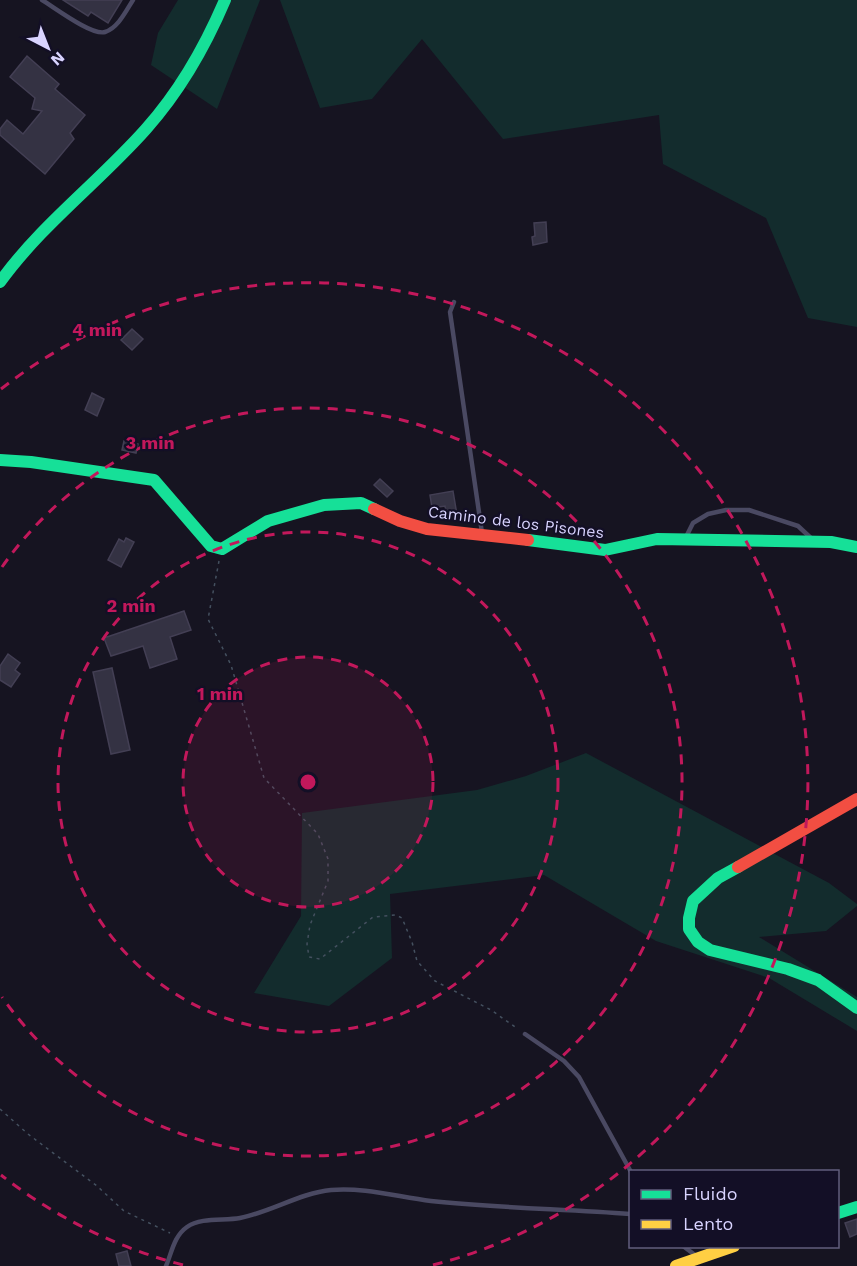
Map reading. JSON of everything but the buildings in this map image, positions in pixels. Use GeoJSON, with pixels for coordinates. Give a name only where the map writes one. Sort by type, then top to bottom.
{"type":"FeatureCollection","features":[{"type":"Feature","properties":{"kind":"main road"},"geometry":{"type":"LineString","coordinates":[[0,282],[29,244],[145,130],[186,78],[209,38],[225,0]]}},
{"type":"Feature","properties":{"kind":"main road"},"geometry":{"type":"LineString","coordinates":[[0,460],[31,462],[154,480],[211,546],[222,549]]}},
{"type":"Feature","properties":{"kind":"main road","name":"Camino de los Pisones"},"geometry":{"type":"LineString","coordinates":[[222,549],[268,521],[324,504],[362,503],[400,521],[427,529],[605,550],[657,539],[831,542],[857,547]]}},
{"type":"Feature","properties":{"kind":"main road"},"geometry":{"type":"LineString","coordinates":[[857,799],[718,878],[693,901],[689,918],[689,928],[698,942],[710,950],[789,969],[818,980],[857,1008]]}},
{"type":"Feature","properties":{"kind":"main road"},"geometry":{"type":"LineString","coordinates":[[839,1212],[857,1207]]}},
{"type":"Feature","properties":{"kind":"main road"},"geometry":{"type":"LineString","coordinates":[[676,1266],[728,1248]]}},
{"type":"Feature","properties":{"kind":"lane"},"geometry":{"type":"LineString","coordinates":[[42,0],[99,32],[111,29],[132,0]]}},
{"type":"Feature","properties":{"kind":"lane"},"geometry":{"type":"LineString","coordinates":[[454,302],[450,312],[482,535]]}},
{"type":"Feature","properties":{"kind":"lane"},"geometry":{"type":"LineString","coordinates":[[684,540],[693,523],[708,514],[726,510],[749,510],[798,526],[817,543]]}},
{"type":"Feature","properties":{"kind":"lane"},"geometry":{"type":"LineString","coordinates":[[525,1034],[564,1061],[579,1077],[630,1170]]}},
{"type":"Feature","properties":{"kind":"lane"},"geometry":{"type":"LineString","coordinates":[[166,1266],[176,1237],[195,1223],[241,1217],[319,1192],[333,1190],[363,1191],[475,1204],[629,1214]]}},
{"type":"Feature","properties":{"kind":"lane"},"geometry":{"type":"LineString","coordinates":[[686,1248],[700,1258]]}},
{"type":"Feature","properties":{"kind":"path"},"geometry":{"type":"LineString","coordinates":[[222,549],[208,619],[231,665],[264,778],[318,834],[328,858],[328,881],[310,925],[307,944],[309,957],[320,958],[373,917],[396,915],[402,918],[417,961],[435,981],[491,1010],[525,1034]]}},
{"type":"Feature","properties":{"kind":"path"},"geometry":{"type":"LineString","coordinates":[[0,1109],[124,1210],[176,1237]]}},
{"type":"Feature","properties":{"kind":"green space"},"geometry":{"type":"Polygon","coordinates":[[[178,0],[260,0],[217,109],[151,65],[158,33],[178,0]]]}},
{"type":"Feature","properties":{"kind":"green space"},"geometry":{"type":"Polygon","coordinates":[[[280,0],[857,0],[857,327],[808,318],[766,218],[663,164],[659,115],[503,139],[422,39],[372,99],[320,108],[280,0]]]}},
{"type":"Feature","properties":{"kind":"green space"},"geometry":{"type":"Polygon","coordinates":[[[586,753],[829,883],[857,904],[826,931],[759,937],[857,997],[857,1031],[769,978],[656,941],[544,875],[390,894],[392,958],[329,1006],[254,993],[301,916],[302,813],[477,790],[526,776],[586,753]]]}},
{"type":"Feature","properties":{"kind":"traffic: fast"},"geometry":{"type":"LineString","coordinates":[[0,282],[34,241],[128,148],[170,99],[191,68],[225,0]]}},
{"type":"Feature","properties":{"kind":"traffic: fast"},"geometry":{"type":"LineString","coordinates":[[0,460],[31,462],[154,480],[211,546],[222,549],[268,521],[324,505],[361,503],[374,509]]}},
{"type":"Feature","properties":{"kind":"traffic: fast"},"geometry":{"type":"LineString","coordinates":[[528,540],[605,550],[657,539],[831,542],[857,547]]}},
{"type":"Feature","properties":{"kind":"traffic: fast"},"geometry":{"type":"LineString","coordinates":[[738,867],[718,878],[693,901],[689,929],[698,942],[710,950],[788,969],[818,980],[857,1008]]}},
{"type":"Feature","properties":{"kind":"traffic: fast"},"geometry":{"type":"LineString","coordinates":[[839,1213],[857,1207]]}},
{"type":"Feature","properties":{"kind":"traffic: slow"},"geometry":{"type":"LineString","coordinates":[[676,1266],[728,1248]]}},
{"type":"Feature","properties":{"kind":"traffic: jam"},"geometry":{"type":"LineString","coordinates":[[374,509],[400,521],[427,529],[528,540]]}},
{"type":"Feature","properties":{"kind":"traffic: jam"},"geometry":{"type":"LineString","coordinates":[[738,867],[857,799]]}}]}
